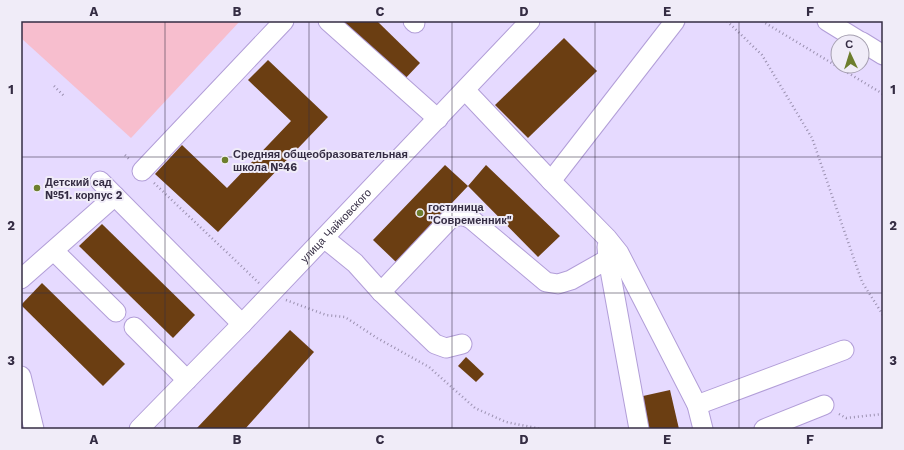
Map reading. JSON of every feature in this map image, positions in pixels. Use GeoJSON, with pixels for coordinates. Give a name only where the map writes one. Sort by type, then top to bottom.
{"type":"FeatureCollection","features":[{"type":"Feature","properties":{"kind":"street"},"geometry":{"type":"LineString","coordinates":[[142,171],[284,21]]}},
{"type":"Feature","properties":{"kind":"street"},"geometry":{"type":"LineString","coordinates":[[328,21],[438,118]]}},
{"type":"Feature","properties":{"kind":"street","name":"улица Чайковского"},"geometry":{"type":"LineString","coordinates":[[139,429],[271,294],[530,21]]}},
{"type":"Feature","properties":{"kind":"street"},"geometry":{"type":"LineString","coordinates":[[551,181],[675,21]]}},
{"type":"Feature","properties":{"kind":"street"},"geometry":{"type":"LineString","coordinates":[[827,21],[849,34]]}},
{"type":"Feature","properties":{"kind":"street"},"geometry":{"type":"LineString","coordinates":[[870,47],[883,55]]}},
{"type":"Feature","properties":{"kind":"street"},"geometry":{"type":"LineString","coordinates":[[465,90],[620,253],[697,404],[702,429]]}},
{"type":"Feature","properties":{"kind":"street"},"geometry":{"type":"LineString","coordinates":[[100,180],[242,324]]}},
{"type":"Feature","properties":{"kind":"street"},"geometry":{"type":"LineString","coordinates":[[21,279],[115,196]]}},
{"type":"Feature","properties":{"kind":"street"},"geometry":{"type":"LineString","coordinates":[[381,292],[449,220],[456,216],[464,215],[471,219],[546,282],[558,284],[571,280],[608,259]]}},
{"type":"Feature","properties":{"kind":"street"},"geometry":{"type":"LineString","coordinates":[[324,238],[355,263],[381,292],[435,344],[446,348],[462,344]]}},
{"type":"Feature","properties":{"kind":"street"},"geometry":{"type":"LineString","coordinates":[[607,238],[608,259],[639,429]]}},
{"type":"Feature","properties":{"kind":"street"},"geometry":{"type":"LineString","coordinates":[[54,250],[116,312]]}},
{"type":"Feature","properties":{"kind":"street"},"geometry":{"type":"LineString","coordinates":[[134,327],[187,380]]}},
{"type":"Feature","properties":{"kind":"street"},"geometry":{"type":"LineString","coordinates":[[697,404],[844,350]]}},
{"type":"Feature","properties":{"kind":"street"},"geometry":{"type":"LineString","coordinates":[[21,376],[34,429]]}},
{"type":"Feature","properties":{"kind":"street"},"geometry":{"type":"LineString","coordinates":[[764,429],[824,405]]}},
{"type":"Feature","properties":{"kind":"path"},"geometry":{"type":"LineString","coordinates":[[727,21],[762,55],[812,138],[862,282],[883,315]]}},
{"type":"Feature","properties":{"kind":"path"},"geometry":{"type":"LineString","coordinates":[[762,21],[883,94]]}},
{"type":"Feature","properties":{"kind":"path"},"geometry":{"type":"LineString","coordinates":[[54,86],[66,97]]}},
{"type":"Feature","properties":{"kind":"path"},"geometry":{"type":"LineString","coordinates":[[142,171],[271,294],[326,315],[345,317],[377,338],[429,367],[475,408],[506,422],[541,429]]}},
{"type":"Feature","properties":{"kind":"path"},"geometry":{"type":"LineString","coordinates":[[824,405],[846,418],[883,414]]}},
{"type":"Feature","properties":{"kind":"shaded area"},"geometry":{"type":"Polygon","coordinates":[[[21,21],[240,21],[131,138],[21,38],[21,21]]]}},
{"type":"Feature","properties":{"kind":"building"},"geometry":{"type":"Polygon","coordinates":[[[338,21],[377,21],[420,63],[401,83],[338,21]]]}},
{"type":"Feature","properties":{"kind":"building"},"geometry":{"type":"Polygon","coordinates":[[[564,38],[597,71],[528,138],[495,105],[564,38]]]}},
{"type":"Feature","properties":{"kind":"building"},"geometry":{"type":"Polygon","coordinates":[[[268,60],[328,117],[218,232],[155,174],[182,145],[227,188],[291,121],[248,80],[268,60]]]}},
{"type":"Feature","properties":{"kind":"building","name":"гостиница \"Современник\""},"geometry":{"type":"Polygon","coordinates":[[[445,165],[468,186],[396,262],[373,240],[445,165]]]}},
{"type":"Feature","properties":{"kind":"building"},"geometry":{"type":"Polygon","coordinates":[[[486,165],[560,236],[538,257],[468,186],[486,165]]]}},
{"type":"Feature","properties":{"kind":"building"},"geometry":{"type":"Polygon","coordinates":[[[102,224],[195,315],[173,338],[79,246],[102,224]]]}},
{"type":"Feature","properties":{"kind":"building"},"geometry":{"type":"Polygon","coordinates":[[[42,283],[125,364],[103,386],[21,305],[42,283]]]}},
{"type":"Feature","properties":{"kind":"building"},"geometry":{"type":"Polygon","coordinates":[[[290,330],[314,352],[245,429],[196,429],[290,330]]]}},
{"type":"Feature","properties":{"kind":"building"},"geometry":{"type":"Polygon","coordinates":[[[466,357],[484,374],[476,382],[458,366],[466,357]]]}},
{"type":"Feature","properties":{"kind":"building"},"geometry":{"type":"Polygon","coordinates":[[[670,390],[679,429],[641,429],[634,398],[670,390]]]}},
{"type":"Feature","properties":{"kind":"place","name":"Средняя общеобразовательная школа №46"},"geometry":{"type":"Point","coordinates":[225,160]}},
{"type":"Feature","properties":{"kind":"place","name":"Детский сад №51. корпус 2"},"geometry":{"type":"Point","coordinates":[37,188]}},
{"type":"Feature","properties":{"kind":"place","name":"гостиница \"Современник\""},"geometry":{"type":"Point","coordinates":[420,213]}}]}
